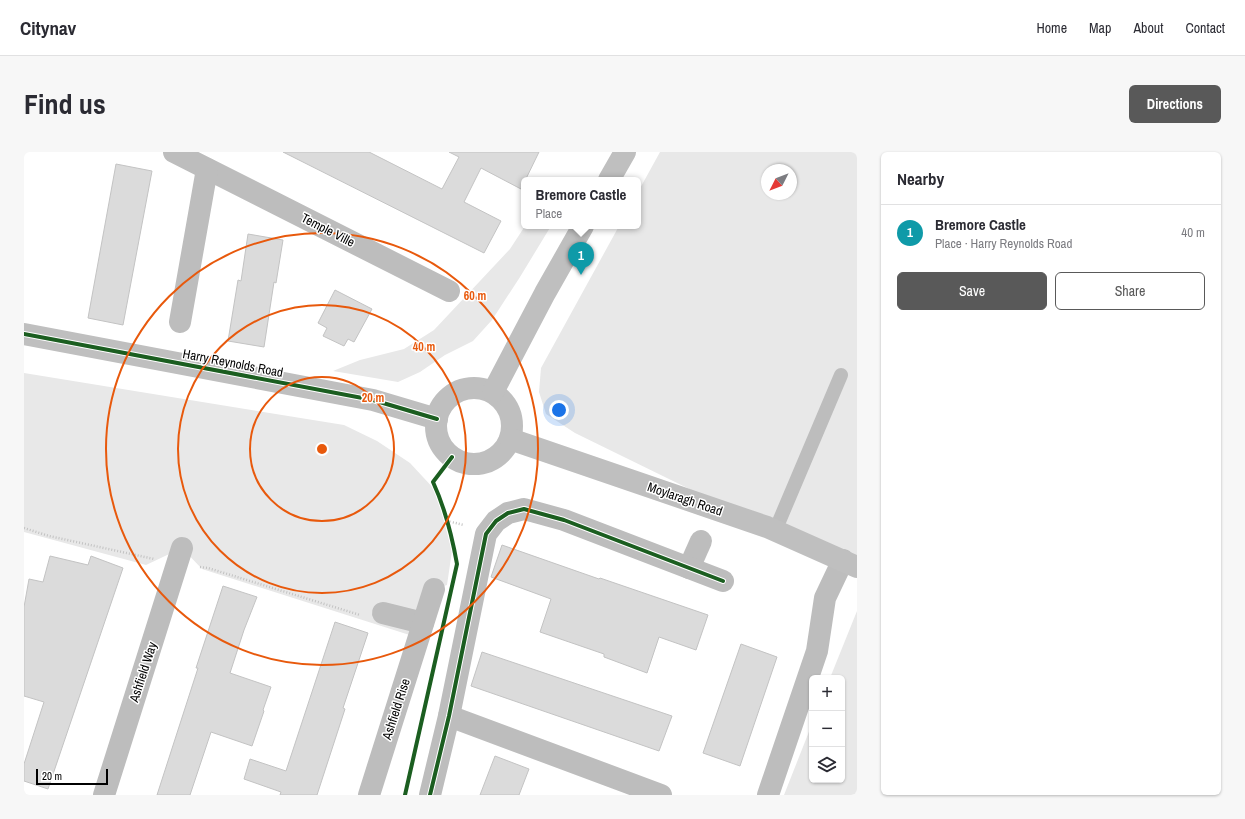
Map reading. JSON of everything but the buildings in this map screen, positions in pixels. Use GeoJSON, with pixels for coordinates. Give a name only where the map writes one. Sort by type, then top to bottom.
{"type":"FeatureCollection","features":[{"type":"Feature","properties":{"kind":"street","name":"Temple Ville"},"geometry":{"type":"LineString","coordinates":[[174,152],[449,290]]}},
{"type":"Feature","properties":{"kind":"street"},"geometry":{"type":"LineString","coordinates":[[611,177],[625,152]]}},
{"type":"Feature","properties":{"kind":"street"},"geometry":{"type":"LineString","coordinates":[[180,322],[207,169]]}},
{"type":"Feature","properties":{"kind":"street"},"geometry":{"type":"LineString","coordinates":[[493,392],[545,293],[581,229]]}},
{"type":"Feature","properties":{"kind":"street","name":"Harry Reynolds Road"},"geometry":{"type":"LineString","coordinates":[[24,334],[373,400],[437,419]]}},
{"type":"Feature","properties":{"kind":"street"},"geometry":{"type":"LineString","coordinates":[[470,388],[482,388],[493,392],[508,408],[512,417],[510,439],[504,449],[496,457],[485,462],[474,464],[463,462],[452,457],[444,449],[436,430],[437,419],[441,408],[448,398],[458,391],[470,388]]}},
{"type":"Feature","properties":{"kind":"street","name":"Moylaragh Road"},"geometry":{"type":"LineString","coordinates":[[510,439],[775,531],[850,563]]}},
{"type":"Feature","properties":{"kind":"street"},"geometry":{"type":"LineString","coordinates":[[430,795],[449,716],[486,534],[496,520],[508,513],[524,509],[564,520],[723,581]]}},
{"type":"Feature","properties":{"kind":"street"},"geometry":{"type":"LineString","coordinates":[[689,568],[701,541]]}},
{"type":"Feature","properties":{"kind":"street","name":"Ashfield Way"},"geometry":{"type":"LineString","coordinates":[[104,795],[180,556]]}},
{"type":"Feature","properties":{"kind":"street"},"geometry":{"type":"LineString","coordinates":[[768,795],[817,651],[825,598],[850,563]]}},
{"type":"Feature","properties":{"kind":"street","name":"Ashfield Rise"},"geometry":{"type":"LineString","coordinates":[[369,795],[434,588]]}},
{"type":"Feature","properties":{"kind":"street"},"geometry":{"type":"LineString","coordinates":[[374,615],[423,623]]}},
{"type":"Feature","properties":{"kind":"street"},"geometry":{"type":"LineString","coordinates":[[449,716],[661,795]]}},
{"type":"Feature","properties":{"kind":"lane"},"geometry":{"type":"LineString","coordinates":[[775,531],[841,375]]}},
{"type":"Feature","properties":{"kind":"path"},"geometry":{"type":"LineString","coordinates":[[445,514],[449,527]]}},
{"type":"Feature","properties":{"kind":"path"},"geometry":{"type":"LineString","coordinates":[[24,528],[49,536],[180,556],[208,568],[374,615]]}},
{"type":"Feature","properties":{"kind":"shaded area"},"geometry":{"type":"Polygon","coordinates":[[[660,152],[857,152],[857,567],[767,527],[575,433],[546,414],[539,392],[541,368],[617,229],[641,229],[641,187],[660,152]]]}},
{"type":"Feature","properties":{"kind":"shaded area"},"geometry":{"type":"Polygon","coordinates":[[[523,229],[549,229],[492,320],[473,341],[445,355],[420,372],[398,382],[333,371],[360,360],[404,349],[434,330],[510,249],[523,229]]]}},
{"type":"Feature","properties":{"kind":"shaded area"},"geometry":{"type":"Polygon","coordinates":[[[24,373],[344,425],[377,441],[410,463],[436,491],[452,551],[447,585],[434,589],[419,638],[202,569],[182,548],[146,565],[24,532],[24,373]]]}},
{"type":"Feature","properties":{"kind":"shaded area"},"geometry":{"type":"Polygon","coordinates":[[[857,611],[857,795],[784,795],[809,732],[809,783],[845,783],[845,675],[831,675],[857,611]]]}},
{"type":"Feature","properties":{"kind":"cycle path"},"geometry":{"type":"LineString","coordinates":[[24,334],[373,400],[437,419]]}},
{"type":"Feature","properties":{"kind":"cycle path"},"geometry":{"type":"LineString","coordinates":[[405,795],[457,564],[448,522],[433,482],[452,457]]}},
{"type":"Feature","properties":{"kind":"cycle path"},"geometry":{"type":"LineString","coordinates":[[430,795],[449,716],[486,534],[496,521],[508,513],[524,509],[564,520],[723,581]]}},
{"type":"Feature","properties":{"kind":"place","name":"Bremore Castle"},"geometry":{"type":"Point","coordinates":[581,275]}}]}
